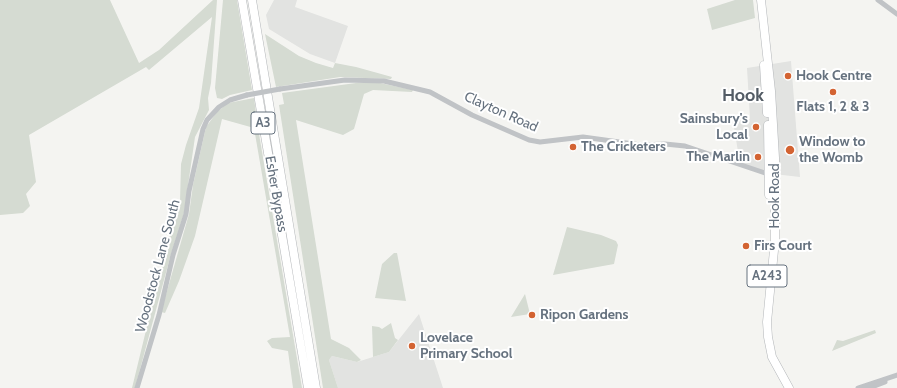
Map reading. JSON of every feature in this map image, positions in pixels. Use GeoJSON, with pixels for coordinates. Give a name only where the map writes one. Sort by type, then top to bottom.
{"type":"FeatureCollection","features":[{"type":"Feature","properties":{"kind":"highway","name":"Esher Bypass"},"geometry":{"type":"LineString","coordinates":[[242,0],[308,388]]}},
{"type":"Feature","properties":{"kind":"highway","name":"Esher Bypass"},"geometry":{"type":"LineString","coordinates":[[252,0],[316,388]]}},
{"type":"Feature","properties":{"kind":"highway","name":"Hook Road"},"geometry":{"type":"LineString","coordinates":[[757,0],[772,177],[775,240],[767,322],[768,337],[772,358],[789,388]]}},
{"type":"Feature","properties":{"kind":"highway","name":"Hook Road"},"geometry":{"type":"LineString","coordinates":[[761,0],[772,103],[770,234],[763,315],[763,334],[769,362],[781,388]]}},
{"type":"Feature","properties":{"kind":"street"},"geometry":{"type":"LineString","coordinates":[[878,0],[897,14]]}},
{"type":"Feature","properties":{"kind":"street","name":"Clayton Road"},"geometry":{"type":"LineString","coordinates":[[218,107],[230,100],[247,95],[280,89],[345,80],[384,81],[430,92],[472,115],[529,140],[548,141],[583,137],[641,145],[665,144],[685,146],[759,171],[772,177]]}},
{"type":"Feature","properties":{"kind":"street","name":"Woodstock Lane South"},"geometry":{"type":"LineString","coordinates":[[137,388],[159,315],[173,255],[186,214],[189,191],[200,139],[207,120],[218,107]]}},
{"type":"Feature","properties":{"kind":"street"},"geometry":{"type":"LineString","coordinates":[[858,388],[897,375]]}},
{"type":"Feature","properties":{"kind":"street"},"geometry":{"type":"LineString","coordinates":[[869,388],[897,378]]}},
{"type":"Feature","properties":{"kind":"shaded area"},"geometry":{"type":"Polygon","coordinates":[[[0,0],[110,0],[139,63],[159,50],[213,0],[217,0],[211,83],[208,98],[209,110],[195,137],[184,213],[171,254],[135,388],[132,388],[166,248],[180,202],[181,164],[199,108],[212,17],[149,70],[146,67],[29,135],[36,182],[26,194],[30,206],[23,213],[0,215],[0,0]]]}},
{"type":"Feature","properties":{"kind":"shaded area"},"geometry":{"type":"Polygon","coordinates":[[[223,0],[237,0],[252,90],[230,95],[222,99],[217,98],[215,88],[223,0]]]}},
{"type":"Feature","properties":{"kind":"shaded area"},"geometry":{"type":"Polygon","coordinates":[[[274,0],[297,0],[295,7],[348,26],[335,63],[310,54],[269,29],[266,15],[274,0]]]}},
{"type":"Feature","properties":{"kind":"shaded area"},"geometry":{"type":"Polygon","coordinates":[[[735,0],[753,0],[755,18],[712,30],[707,9],[735,0]]]}},
{"type":"Feature","properties":{"kind":"shaded area"},"geometry":{"type":"Polygon","coordinates":[[[265,34],[299,56],[316,63],[333,68],[335,63],[392,77],[391,79],[340,77],[276,87],[265,34]]]}},
{"type":"Feature","properties":{"kind":"shaded area"},"geometry":{"type":"Polygon","coordinates":[[[791,61],[800,177],[765,173],[740,164],[733,121],[750,119],[747,68],[791,61]]]}},
{"type":"Feature","properties":{"kind":"shaded area"},"geometry":{"type":"Polygon","coordinates":[[[356,83],[380,83],[413,90],[412,92],[373,90],[364,94],[354,129],[343,135],[296,120],[331,339],[349,348],[361,360],[357,362],[332,356],[329,360],[338,388],[323,388],[279,105],[284,104],[282,93],[356,83]]]}},
{"type":"Feature","properties":{"kind":"shaded area"},"geometry":{"type":"Polygon","coordinates":[[[254,98],[302,388],[293,388],[288,351],[272,348],[267,341],[272,338],[290,337],[254,128],[222,119],[195,236],[179,281],[165,313],[161,312],[189,214],[193,185],[206,127],[217,112],[228,103],[254,98]]]}},
{"type":"Feature","properties":{"kind":"shaded area"},"geometry":{"type":"Polygon","coordinates":[[[567,227],[601,235],[616,241],[618,245],[614,264],[553,275],[567,227]]]}},
{"type":"Feature","properties":{"kind":"shaded area"},"geometry":{"type":"Polygon","coordinates":[[[394,253],[397,253],[406,301],[375,298],[382,264],[394,253]]]}},
{"type":"Feature","properties":{"kind":"shaded area"},"geometry":{"type":"Polygon","coordinates":[[[525,294],[530,314],[511,317],[525,294]]]}},
{"type":"Feature","properties":{"kind":"shaded area","name":"Lovelace Primary School"},"geometry":{"type":"Polygon","coordinates":[[[419,314],[443,388],[338,388],[329,360],[332,356],[357,362],[389,352],[419,314]]]}},
{"type":"Feature","properties":{"kind":"shaded area"},"geometry":{"type":"Polygon","coordinates":[[[391,323],[395,338],[398,340],[389,352],[373,357],[372,326],[382,329],[391,323]]]}},
{"type":"Feature","properties":{"kind":"shaded area"},"geometry":{"type":"Polygon","coordinates":[[[875,330],[876,333],[832,351],[837,340],[843,341],[875,330]]]}},
{"type":"Feature","properties":{"kind":"place","name":"Hook Centre"},"geometry":{"type":"Point","coordinates":[788,76]}},
{"type":"Feature","properties":{"kind":"place","name":"Flats 1, 2 & 3"},"geometry":{"type":"Point","coordinates":[833,92]}},
{"type":"Feature","properties":{"kind":"place","name":"Sainsbury's Local"},"geometry":{"type":"Point","coordinates":[756,127]}},
{"type":"Feature","properties":{"kind":"place","name":"The Cricketers"},"geometry":{"type":"Point","coordinates":[573,147]}},
{"type":"Feature","properties":{"kind":"place","name":"Window to the Womb"},"geometry":{"type":"Point","coordinates":[790,150]}},
{"type":"Feature","properties":{"kind":"place","name":"The Marlin"},"geometry":{"type":"Point","coordinates":[758,157]}},
{"type":"Feature","properties":{"kind":"place","name":"Firs Court"},"geometry":{"type":"Point","coordinates":[746,246]}},
{"type":"Feature","properties":{"kind":"place","name":"Ripon Gardens"},"geometry":{"type":"Point","coordinates":[532,315]}},
{"type":"Feature","properties":{"kind":"place","name":"Lovelace Primary School"},"geometry":{"type":"Point","coordinates":[412,346]}},
{"type":"Feature","properties":{"kind":"district","name":"Hook"},"geometry":{"type":"Point","coordinates":[743,96]}}]}
